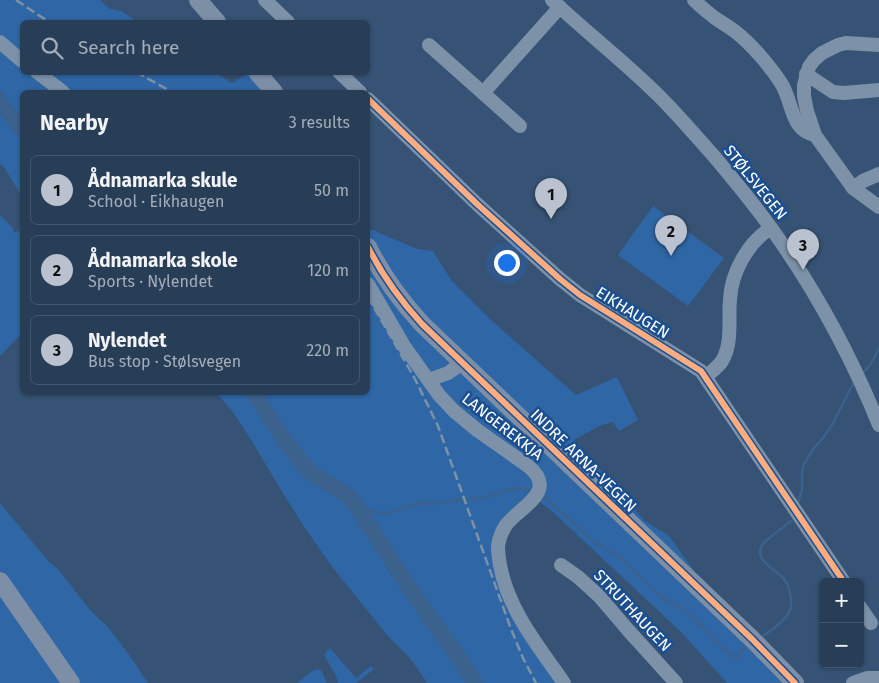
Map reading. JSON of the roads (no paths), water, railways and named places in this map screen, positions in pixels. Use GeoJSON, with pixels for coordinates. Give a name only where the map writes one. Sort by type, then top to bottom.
{"type":"FeatureCollection","features":[{"type":"Feature","properties":{"kind":"main road"},"geometry":{"type":"LineString","coordinates":[[198,0],[215,20]]}},
{"type":"Feature","properties":{"kind":"main road"},"geometry":{"type":"LineString","coordinates":[[260,75],[272,90]]}},
{"type":"Feature","properties":{"kind":"main road","name":"INDRE ARNA-VEGEN"},"geometry":{"type":"LineString","coordinates":[[370,251],[383,274],[409,310],[422,324],[752,639],[795,683]]}},
{"type":"Feature","properties":{"kind":"main road"},"geometry":{"type":"LineString","coordinates":[[0,581],[71,683]]}},
{"type":"Feature","properties":{"kind":"street"},"geometry":{"type":"LineString","coordinates":[[265,0],[286,20]]}},
{"type":"Feature","properties":{"kind":"street"},"geometry":{"type":"LineString","coordinates":[[694,0],[715,18],[737,32],[761,57],[782,83],[800,128],[808,134],[815,135]]}},
{"type":"Feature","properties":{"kind":"street"},"geometry":{"type":"LineString","coordinates":[[483,92],[556,4]]}},
{"type":"Feature","properties":{"kind":"street","name":"STØLSVEGEN"},"geometry":{"type":"LineString","coordinates":[[556,4],[627,65],[661,98],[731,176],[771,228],[803,275],[827,317],[851,362],[879,426]]}},
{"type":"Feature","properties":{"kind":"street"},"geometry":{"type":"LineString","coordinates":[[0,42],[20,59]]}},
{"type":"Feature","properties":{"kind":"street"},"geometry":{"type":"LineString","coordinates":[[879,45],[846,44],[830,48],[814,60],[806,74],[804,85],[807,111],[815,135],[853,188],[879,207]]}},
{"type":"Feature","properties":{"kind":"street"},"geometry":{"type":"LineString","coordinates":[[429,45],[520,126]]}},
{"type":"Feature","properties":{"kind":"street"},"geometry":{"type":"LineString","coordinates":[[806,74],[833,92],[844,94],[879,90]]}},
{"type":"Feature","properties":{"kind":"street"},"geometry":{"type":"LineString","coordinates":[[41,75],[60,90]]}},
{"type":"Feature","properties":{"kind":"street"},"geometry":{"type":"LineString","coordinates":[[342,75],[358,90]]}},
{"type":"Feature","properties":{"kind":"street","name":"EIKHAUGEN"},"geometry":{"type":"LineString","coordinates":[[370,101],[477,204],[560,279],[587,300],[690,364],[706,377],[841,578]]}},
{"type":"Feature","properties":{"kind":"street"},"geometry":{"type":"LineString","coordinates":[[853,188],[863,180],[879,174]]}},
{"type":"Feature","properties":{"kind":"street"},"geometry":{"type":"LineString","coordinates":[[706,377],[715,369],[726,352],[729,340],[732,283],[738,268],[757,239],[771,228]]}},
{"type":"Feature","properties":{"kind":"street","name":"LANGEREKKJA"},"geometry":{"type":"LineString","coordinates":[[370,287],[414,362],[438,395],[476,430],[528,466],[539,479],[539,488],[535,498],[513,518],[502,532],[498,549],[499,560],[502,577],[513,603],[529,632],[564,683]]}},
{"type":"Feature","properties":{"kind":"street"},"geometry":{"type":"LineString","coordinates":[[428,380],[448,373],[462,363]]}},
{"type":"Feature","properties":{"kind":"street","name":"STRUTHAUGEN"},"geometry":{"type":"LineString","coordinates":[[561,565],[599,596],[676,683]]}},
{"type":"Feature","properties":{"kind":"street"},"geometry":{"type":"LineString","coordinates":[[864,613],[871,623]]}},
{"type":"Feature","properties":{"kind":"street"},"geometry":{"type":"LineString","coordinates":[[853,683],[867,678],[879,678]]}},
{"type":"Feature","properties":{"kind":"waterway"},"geometry":{"type":"LineString","coordinates":[[864,372],[879,348]]}},
{"type":"Feature","properties":{"kind":"waterway"},"geometry":{"type":"LineString","coordinates":[[798,503],[802,490],[804,464],[832,425],[854,382]]}},
{"type":"Feature","properties":{"kind":"waterway"},"geometry":{"type":"LineString","coordinates":[[255,395],[281,435],[311,473],[347,495],[355,504],[412,592],[475,683]]}},
{"type":"Feature","properties":{"kind":"waterway"},"geometry":{"type":"LineString","coordinates":[[355,504],[375,512],[384,513],[422,503],[484,498],[520,488],[532,491]]}},
{"type":"Feature","properties":{"kind":"waterway"},"geometry":{"type":"LineString","coordinates":[[542,495],[596,543],[620,557],[666,600],[679,606],[736,659],[748,645]]}},
{"type":"Feature","properties":{"kind":"waterway"},"geometry":{"type":"LineString","coordinates":[[762,637],[786,618],[791,604],[787,583],[762,559],[760,549],[763,543],[791,521]]}},
{"type":"Feature","properties":{"kind":"railway"},"geometry":{"type":"LineString","coordinates":[[16,0],[46,20]]}},
{"type":"Feature","properties":{"kind":"railway"},"geometry":{"type":"LineString","coordinates":[[141,75],[168,90]]}},
{"type":"Feature","properties":{"kind":"railway"},"geometry":{"type":"LineString","coordinates":[[370,300],[415,379],[438,426],[511,629],[536,683]]}},
{"type":"Feature","properties":{"kind":"place","name":"Ådnamarka skule"},"geometry":{"type":"Point","coordinates":[551,219]}},
{"type":"Feature","properties":{"kind":"place","name":"Ådnamarka skole"},"geometry":{"type":"Point","coordinates":[671,256]}},
{"type":"Feature","properties":{"kind":"place","name":"Nylendet"},"geometry":{"type":"Point","coordinates":[803,270]}}]}
